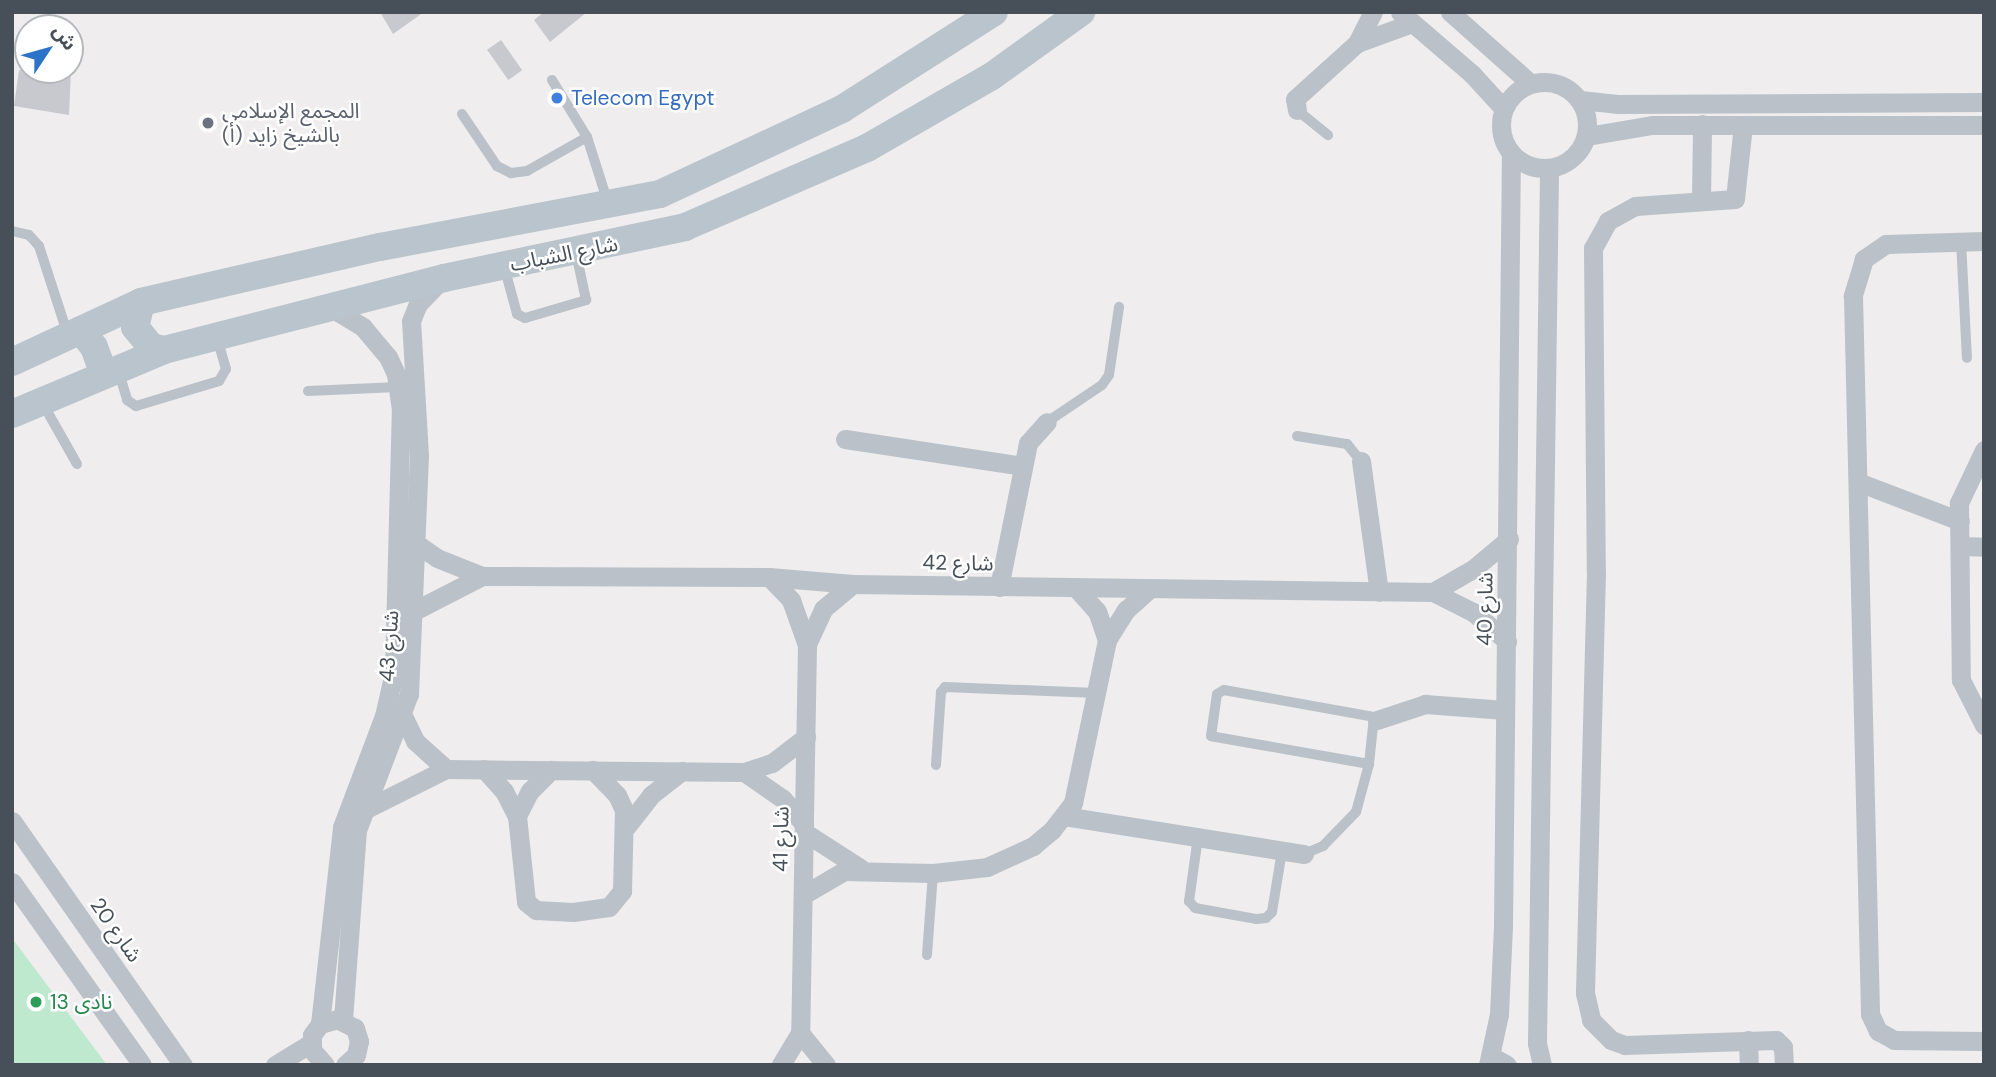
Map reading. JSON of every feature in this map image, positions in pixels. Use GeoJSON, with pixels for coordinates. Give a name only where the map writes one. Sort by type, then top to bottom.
{"type":"FeatureCollection","features":[{"type":"Feature","properties":{"kind":"street","name":"شارع الشباب"},"geometry":{"type":"LineString","coordinates":[[12,362],[141,302],[380,247],[660,194],[842,109],[994,12]]}},
{"type":"Feature","properties":{"kind":"street","name":"شارع الشباب"},"geometry":{"type":"LineString","coordinates":[[12,414],[164,350],[444,278],[685,227],[867,148],[992,76],[1081,12]]}},
{"type":"Feature","properties":{"kind":"street"},"geometry":{"type":"LineString","coordinates":[[1357,43],[1373,12]]}},
{"type":"Feature","properties":{"kind":"street"},"geometry":{"type":"LineString","coordinates":[[1450,12],[1530,83]]}},
{"type":"Feature","properties":{"kind":"street"},"geometry":{"type":"LineString","coordinates":[[1297,110],[1295,99],[1357,43],[1406,17],[1472,74],[1504,109]]}},
{"type":"Feature","properties":{"kind":"street"},"geometry":{"type":"LineString","coordinates":[[1580,100],[1588,123],[1587,136],[1573,158],[1549,168],[1528,165],[1511,153],[1501,127],[1504,109],[1514,93],[1530,83],[1558,83],[1580,100],[1617,104],[1984,102]]}},
{"type":"Feature","properties":{"kind":"street"},"geometry":{"type":"LineString","coordinates":[[842,109],[866,122],[867,148]]}},
{"type":"Feature","properties":{"kind":"street"},"geometry":{"type":"LineString","coordinates":[[1587,136],[1630,126],[1702,124],[1984,125]]}},
{"type":"Feature","properties":{"kind":"street"},"geometry":{"type":"LineString","coordinates":[[1702,124],[1702,199]]}},
{"type":"Feature","properties":{"kind":"street"},"geometry":{"type":"LineString","coordinates":[[1742,125],[1738,195],[1733,200],[1702,199],[1620,211],[1608,221],[1593,248],[1596,572],[1585,993],[1596,1026],[1625,1045],[1776,1040],[1783,1047],[1784,1065]]}},
{"type":"Feature","properties":{"kind":"street","name":"شارع 40"},"geometry":{"type":"LineString","coordinates":[[1495,1062],[1503,925],[1511,153]]}},
{"type":"Feature","properties":{"kind":"street"},"geometry":{"type":"LineString","coordinates":[[1540,1064],[1536,1043],[1549,168]]}},
{"type":"Feature","properties":{"kind":"street"},"geometry":{"type":"LineString","coordinates":[[1984,241],[1886,244],[1864,258],[1857,270],[1853,296],[1871,1014],[1878,1031],[1894,1040],[1984,1041]]}},
{"type":"Feature","properties":{"kind":"street","name":"شارع 43"},"geometry":{"type":"LineString","coordinates":[[343,1020],[354,823],[403,716],[414,611],[419,455],[409,340],[418,304],[444,278]]}},
{"type":"Feature","properties":{"kind":"street"},"geometry":{"type":"LineString","coordinates":[[141,302],[135,327],[151,347],[164,350]]}},
{"type":"Feature","properties":{"kind":"street","name":"شارع 43"},"geometry":{"type":"LineString","coordinates":[[311,1043],[320,1024],[354,823],[394,672],[399,387],[377,341],[330,307]]}},
{"type":"Feature","properties":{"kind":"street"},"geometry":{"type":"LineString","coordinates":[[75,333],[111,372]]}},
{"type":"Feature","properties":{"kind":"street"},"geometry":{"type":"LineString","coordinates":[[999,587],[1028,443],[1047,422]]}},
{"type":"Feature","properties":{"kind":"street"},"geometry":{"type":"LineString","coordinates":[[845,439],[1023,466]]}},
{"type":"Feature","properties":{"kind":"street"},"geometry":{"type":"LineString","coordinates":[[1984,450],[1966,481],[1960,521],[1962,680],[1984,726]]}},
{"type":"Feature","properties":{"kind":"street"},"geometry":{"type":"LineString","coordinates":[[1361,461],[1379,592]]}},
{"type":"Feature","properties":{"kind":"street"},"geometry":{"type":"LineString","coordinates":[[1857,482],[1960,521]]}},
{"type":"Feature","properties":{"kind":"street","name":"شارع 42"},"geometry":{"type":"LineString","coordinates":[[1433,592],[1473,569],[1509,539]]}},
{"type":"Feature","properties":{"kind":"street","name":"شارع 42"},"geometry":{"type":"LineString","coordinates":[[417,544],[437,558],[482,576],[769,577],[853,584],[1433,592],[1473,612],[1507,641]]}},
{"type":"Feature","properties":{"kind":"street"},"geometry":{"type":"LineString","coordinates":[[1960,546],[1984,547]]}},
{"type":"Feature","properties":{"kind":"street","name":"شارع 42"},"geometry":{"type":"LineString","coordinates":[[414,611],[482,576]]}},
{"type":"Feature","properties":{"kind":"street","name":"شارع 41"},"geometry":{"type":"LineString","coordinates":[[769,577],[791,600],[807,645],[800,1034]]}},
{"type":"Feature","properties":{"kind":"street","name":"شارع 41"},"geometry":{"type":"LineString","coordinates":[[807,645],[822,609],[853,584]]}},
{"type":"Feature","properties":{"kind":"street"},"geometry":{"type":"LineString","coordinates":[[1076,588],[1097,611],[1107,640]]}},
{"type":"Feature","properties":{"kind":"street"},"geometry":{"type":"LineString","coordinates":[[803,895],[828,876],[860,868],[933,873],[987,867],[1033,846],[1064,816],[1073,803],[1107,640],[1126,610],[1149,589]]}},
{"type":"Feature","properties":{"kind":"street"},"geometry":{"type":"LineString","coordinates":[[1377,720],[1409,706],[1425,704],[1505,710]]}},
{"type":"Feature","properties":{"kind":"street"},"geometry":{"type":"LineString","coordinates":[[403,716],[415,741],[446,769]]}},
{"type":"Feature","properties":{"kind":"street"},"geometry":{"type":"LineString","coordinates":[[354,823],[446,769],[744,772],[772,763],[806,737]]}},
{"type":"Feature","properties":{"kind":"street"},"geometry":{"type":"LineString","coordinates":[[484,769],[504,791],[517,816],[523,895],[536,910],[599,911],[617,900],[622,891],[627,827],[617,795],[593,770]]}},
{"type":"Feature","properties":{"kind":"street"},"geometry":{"type":"LineString","coordinates":[[517,816],[530,791],[551,770]]}},
{"type":"Feature","properties":{"kind":"street"},"geometry":{"type":"LineString","coordinates":[[627,827],[651,795],[682,771]]}},
{"type":"Feature","properties":{"kind":"street"},"geometry":{"type":"LineString","coordinates":[[744,772],[783,799],[804,828],[860,868]]}},
{"type":"Feature","properties":{"kind":"street"},"geometry":{"type":"LineString","coordinates":[[1064,816],[1304,854]]}},
{"type":"Feature","properties":{"kind":"street","name":"شارع 20"},"geometry":{"type":"LineString","coordinates":[[12,821],[179,1059]]}},
{"type":"Feature","properties":{"kind":"street"},"geometry":{"type":"LineString","coordinates":[[12,882],[142,1065]]}},
{"type":"Feature","properties":{"kind":"street"},"geometry":{"type":"LineString","coordinates":[[12,901],[33,912]]}},
{"type":"Feature","properties":{"kind":"street"},"geometry":{"type":"LineString","coordinates":[[320,1024],[343,1020],[358,1035],[356,1061]]}},
{"type":"Feature","properties":{"kind":"street"},"geometry":{"type":"LineString","coordinates":[[781,1065],[800,1034],[826,1065]]}},
{"type":"Feature","properties":{"kind":"street"},"geometry":{"type":"LineString","coordinates":[[1748,1040],[1749,1065]]}},
{"type":"Feature","properties":{"kind":"street"},"geometry":{"type":"LineString","coordinates":[[275,1065],[311,1043],[320,1064]]}},
{"type":"Feature","properties":{"kind":"street"},"geometry":{"type":"LineString","coordinates":[[179,1059],[201,1065]]}},
{"type":"Feature","properties":{"kind":"lane"},"geometry":{"type":"LineString","coordinates":[[552,80],[587,137],[608,204]]}},
{"type":"Feature","properties":{"kind":"lane"},"geometry":{"type":"LineString","coordinates":[[1297,110],[1328,135]]}},
{"type":"Feature","properties":{"kind":"lane"},"geometry":{"type":"LineString","coordinates":[[461,114],[497,166],[511,173],[527,171],[587,137]]}},
{"type":"Feature","properties":{"kind":"lane"},"geometry":{"type":"LineString","coordinates":[[12,231],[29,235],[39,246],[75,333]]}},
{"type":"Feature","properties":{"kind":"lane"},"geometry":{"type":"LineString","coordinates":[[1961,241],[1968,358]]}},
{"type":"Feature","properties":{"kind":"lane"},"geometry":{"type":"LineString","coordinates":[[504,265],[517,314],[525,318],[586,300],[576,251]]}},
{"type":"Feature","properties":{"kind":"lane"},"geometry":{"type":"LineString","coordinates":[[1047,422],[1102,385],[1110,375],[1119,307]]}},
{"type":"Feature","properties":{"kind":"lane"},"geometry":{"type":"LineString","coordinates":[[111,372],[127,400],[136,406],[219,381],[226,369],[217,337]]}},
{"type":"Feature","properties":{"kind":"lane"},"geometry":{"type":"LineString","coordinates":[[308,391],[399,387]]}},
{"type":"Feature","properties":{"kind":"lane"},"geometry":{"type":"LineString","coordinates":[[42,401],[78,464]]}},
{"type":"Feature","properties":{"kind":"lane"},"geometry":{"type":"LineString","coordinates":[[1297,436],[1347,444],[1361,461]]}},
{"type":"Feature","properties":{"kind":"lane"},"geometry":{"type":"LineString","coordinates":[[936,765],[941,692],[945,687],[1098,693]]}},
{"type":"Feature","properties":{"kind":"lane"},"geometry":{"type":"LineString","coordinates":[[1304,854],[1323,846],[1356,813],[1369,764],[1377,720],[1370,715],[1224,690],[1217,694],[1212,719],[1214,737],[1369,764]]}},
{"type":"Feature","properties":{"kind":"lane"},"geometry":{"type":"LineString","coordinates":[[1198,837],[1189,901],[1195,908],[1257,919],[1272,912],[1282,851]]}},
{"type":"Feature","properties":{"kind":"lane"},"geometry":{"type":"LineString","coordinates":[[927,955],[933,873]]}},
{"type":"Feature","properties":{"kind":"green space","name":"نادى 13"},"geometry":{"type":"Polygon","coordinates":[[[12,938],[107,1065],[12,1065],[12,938]]]}},
{"type":"Feature","properties":{"kind":"building"},"geometry":{"type":"Polygon","coordinates":[[[380,12],[424,12],[393,34],[380,12]]]}},
{"type":"Feature","properties":{"kind":"building"},"geometry":{"type":"Polygon","coordinates":[[[544,12],[587,12],[550,42],[534,20],[544,12]]]}},
{"type":"Feature","properties":{"kind":"building"},"geometry":{"type":"Polygon","coordinates":[[[501,40],[522,70],[508,80],[487,50],[501,40]]]}},
{"type":"Feature","properties":{"kind":"building"},"geometry":{"type":"Polygon","coordinates":[[[17,84],[70,84],[69,115],[14,106],[17,84]]]}},
{"type":"Feature","properties":{"kind":"place","name":"Telecom Egypt"},"geometry":{"type":"Point","coordinates":[557,98]}},
{"type":"Feature","properties":{"kind":"place","name":"المجمع الإسلامي (أ) بالشيخ زايد"},"geometry":{"type":"Point","coordinates":[208,123]}},
{"type":"Feature","properties":{"kind":"place","name":"نادى 13"},"geometry":{"type":"Point","coordinates":[36,1002]}}]}
